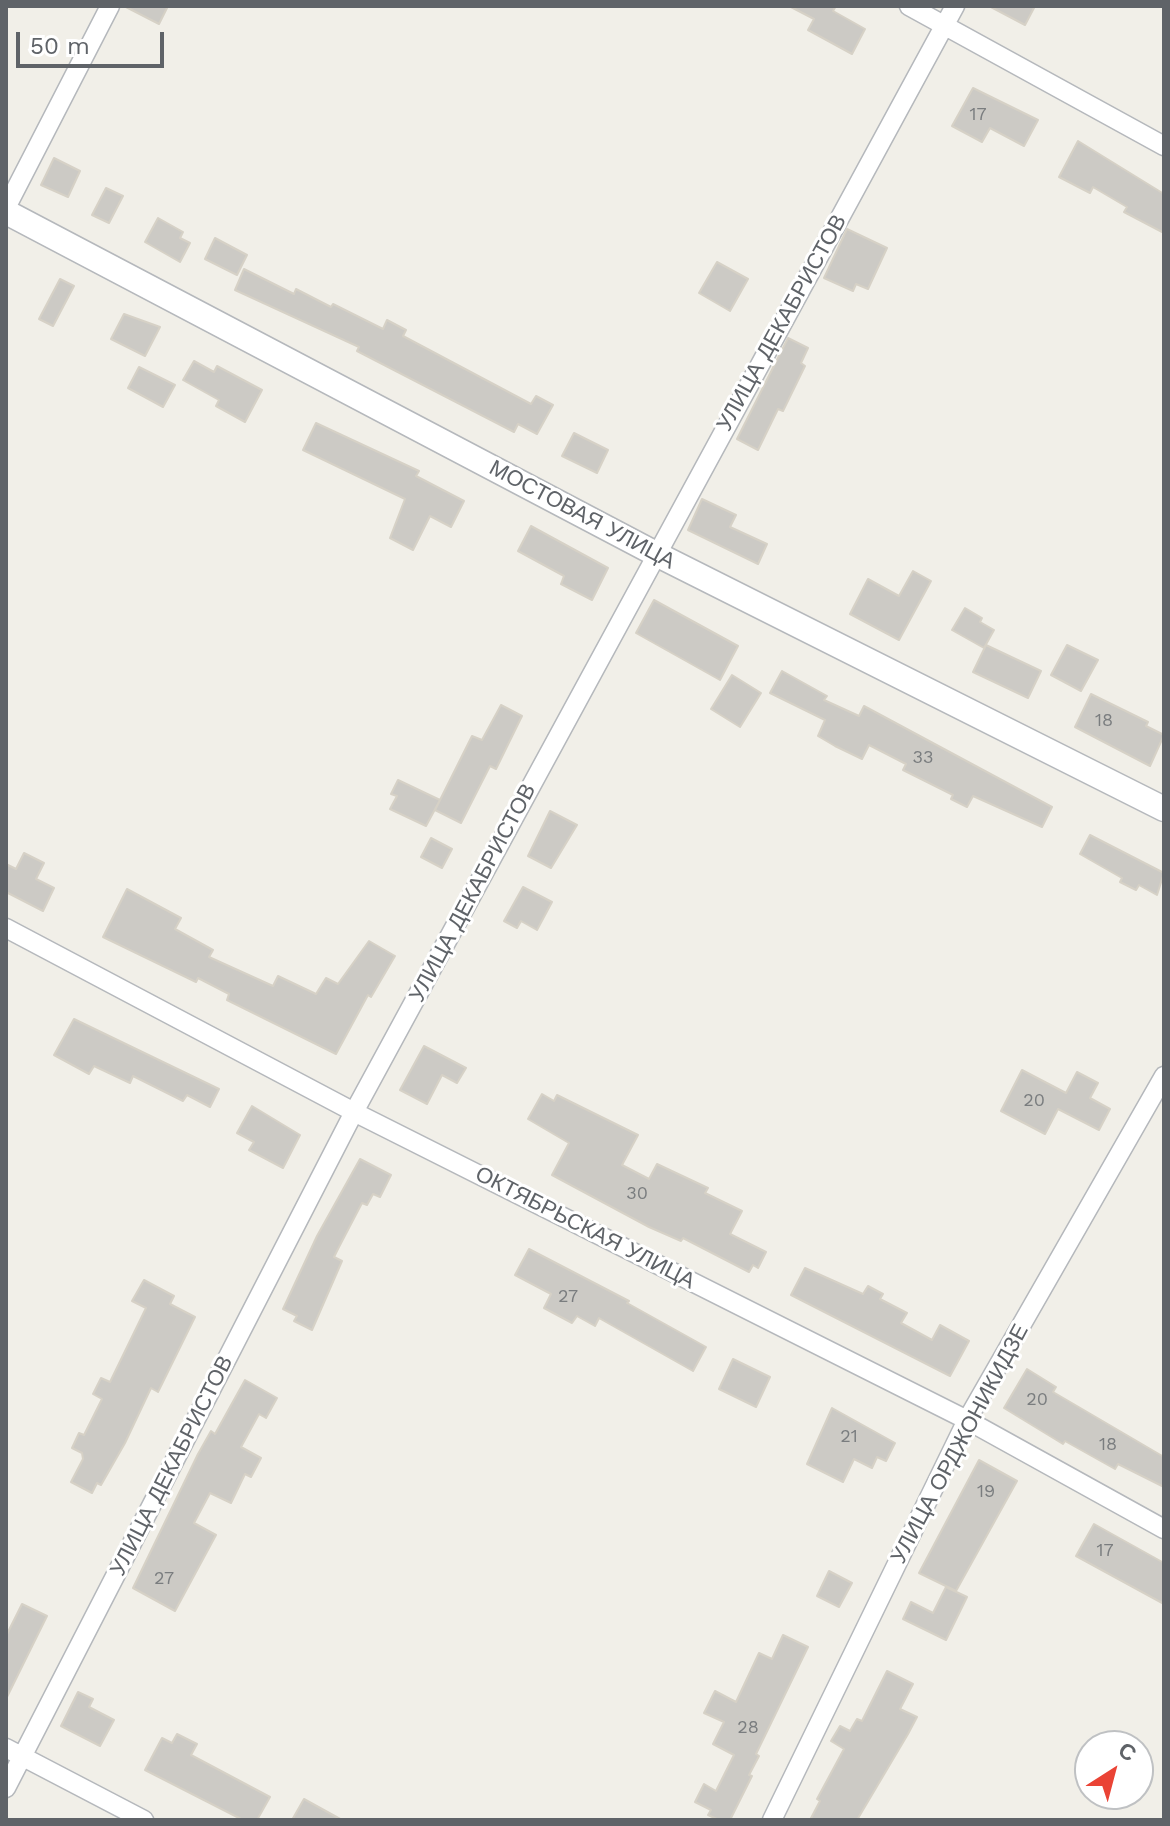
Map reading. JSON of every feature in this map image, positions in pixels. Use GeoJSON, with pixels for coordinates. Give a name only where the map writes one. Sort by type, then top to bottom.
{"type":"FeatureCollection","features":[{"type":"Feature","properties":{"kind":"street"},"geometry":{"type":"LineString","coordinates":[[6,210],[110,6]]}},
{"type":"Feature","properties":{"kind":"street"},"geometry":{"type":"LineString","coordinates":[[909,6],[1164,146]]}},
{"type":"Feature","properties":{"kind":"street","name":"УЛИЦА ДЕКАБРИСТОВ"},"geometry":{"type":"LineString","coordinates":[[6,1788],[14,1752],[354,1112],[955,6]]}},
{"type":"Feature","properties":{"kind":"street","name":"МОСТОВАЯ УЛИЦА"},"geometry":{"type":"LineString","coordinates":[[6,210],[656,554],[1164,809]]}},
{"type":"Feature","properties":{"kind":"street","name":"ОКТЯБРЬСКАЯ УЛИЦА"},"geometry":{"type":"LineString","coordinates":[[6,928],[354,1112],[967,1420],[1164,1529]]}},
{"type":"Feature","properties":{"kind":"street","name":"УЛИЦА ОРДЖОНИКИДЗЕ"},"geometry":{"type":"LineString","coordinates":[[772,1820],[967,1420],[1164,1076]]}},
{"type":"Feature","properties":{"kind":"street"},"geometry":{"type":"LineString","coordinates":[[14,1752],[144,1820]]}},
{"type":"Feature","properties":{"kind":"building"},"geometry":{"type":"Polygon","coordinates":[[[124,6],[168,6],[159,24],[124,6]]]}},
{"type":"Feature","properties":{"kind":"building"},"geometry":{"type":"Polygon","coordinates":[[[789,6],[836,6],[833,11],[865,29],[852,54],[808,30],[814,19],[789,6]]]}},
{"type":"Feature","properties":{"kind":"building"},"geometry":{"type":"Polygon","coordinates":[[[989,6],[1035,6],[1025,25],[989,6]]]}},
{"type":"Feature","properties":{"kind":"building"},"geometry":{"type":"Polygon","coordinates":[[[973,88],[1038,120],[1024,146],[990,128],[982,142],[952,126],[973,88]]]}},
{"type":"Feature","properties":{"kind":"building"},"geometry":{"type":"Polygon","coordinates":[[[1078,141],[1164,194],[1164,233],[1124,212],[1127,207],[1093,187],[1090,193],[1059,177],[1078,141]]]}},
{"type":"Feature","properties":{"kind":"building"},"geometry":{"type":"Polygon","coordinates":[[[54,158],[80,171],[68,197],[41,185],[54,158]]]}},
{"type":"Feature","properties":{"kind":"building"},"geometry":{"type":"Polygon","coordinates":[[[106,188],[123,196],[109,223],[92,215],[106,188]]]}},
{"type":"Feature","properties":{"kind":"building"},"geometry":{"type":"Polygon","coordinates":[[[158,218],[183,232],[180,238],[190,243],[180,262],[145,242],[158,218]]]}},
{"type":"Feature","properties":{"kind":"building"},"geometry":{"type":"Polygon","coordinates":[[[847,229],[887,248],[868,289],[856,284],[853,291],[824,278],[847,229]]]}},
{"type":"Feature","properties":{"kind":"building"},"geometry":{"type":"Polygon","coordinates":[[[215,238],[247,255],[237,275],[205,259],[215,238]]]}},
{"type":"Feature","properties":{"kind":"building"},"geometry":{"type":"Polygon","coordinates":[[[717,262],[748,279],[730,311],[699,293],[717,262]]]}},
{"type":"Feature","properties":{"kind":"building"},"geometry":{"type":"Polygon","coordinates":[[[244,269],[294,294],[296,289],[331,307],[333,304],[383,329],[387,320],[406,330],[403,336],[531,404],[536,396],[553,405],[537,434],[518,424],[514,432],[357,351],[359,347],[235,290],[244,269]]]}},
{"type":"Feature","properties":{"kind":"building"},"geometry":{"type":"Polygon","coordinates":[[[60,279],[74,286],[53,326],[39,319],[60,279]]]}},
{"type":"Feature","properties":{"kind":"building"},"geometry":{"type":"Polygon","coordinates":[[[124,314],[160,327],[145,356],[111,339],[124,314]]]}},
{"type":"Feature","properties":{"kind":"building"},"geometry":{"type":"Polygon","coordinates":[[[788,338],[808,348],[801,363],[805,366],[783,411],[778,409],[758,450],[737,439],[788,338]]]}},
{"type":"Feature","properties":{"kind":"building"},"geometry":{"type":"Polygon","coordinates":[[[194,361],[214,372],[217,366],[262,390],[245,422],[216,406],[219,400],[183,380],[194,361]]]}},
{"type":"Feature","properties":{"kind":"building"},"geometry":{"type":"Polygon","coordinates":[[[139,367],[175,385],[163,407],[128,388],[139,367]]]}},
{"type":"Feature","properties":{"kind":"building"},"geometry":{"type":"Polygon","coordinates":[[[316,423],[419,471],[416,476],[464,501],[451,527],[430,516],[413,550],[390,538],[405,499],[303,450],[316,423]]]}},
{"type":"Feature","properties":{"kind":"building"},"geometry":{"type":"Polygon","coordinates":[[[574,433],[608,450],[597,473],[562,456],[574,433]]]}},
{"type":"Feature","properties":{"kind":"building"},"geometry":{"type":"Polygon","coordinates":[[[702,499],[736,515],[730,527],[767,544],[758,564],[688,530],[702,499]]]}},
{"type":"Feature","properties":{"kind":"building"},"geometry":{"type":"Polygon","coordinates":[[[531,526],[608,568],[592,600],[561,584],[564,576],[518,551],[531,526]]]}},
{"type":"Feature","properties":{"kind":"building"},"geometry":{"type":"Polygon","coordinates":[[[913,571],[931,581],[899,640],[850,614],[868,579],[899,596],[913,571]]]}},
{"type":"Feature","properties":{"kind":"building"},"geometry":{"type":"Polygon","coordinates":[[[654,600],[738,646],[720,680],[636,633],[654,600]]]}},
{"type":"Feature","properties":{"kind":"building"},"geometry":{"type":"Polygon","coordinates":[[[965,608],[994,630],[984,648],[952,630],[965,608]]]}},
{"type":"Feature","properties":{"kind":"building"},"geometry":{"type":"Polygon","coordinates":[[[986,645],[1041,671],[1028,698],[973,672],[986,645]]]}},
{"type":"Feature","properties":{"kind":"building"},"geometry":{"type":"Polygon","coordinates":[[[1067,645],[1098,660],[1081,691],[1051,675],[1067,645]]]}},
{"type":"Feature","properties":{"kind":"building"},"geometry":{"type":"Polygon","coordinates":[[[782,671],[827,696],[824,700],[859,716],[864,706],[1052,807],[1042,827],[973,796],[967,807],[951,799],[953,795],[903,770],[906,764],[869,745],[862,759],[818,736],[825,720],[770,693],[782,671]]]}},
{"type":"Feature","properties":{"kind":"building"},"geometry":{"type":"Polygon","coordinates":[[[732,675],[761,693],[740,727],[711,709],[732,675]]]}},
{"type":"Feature","properties":{"kind":"building"},"geometry":{"type":"Polygon","coordinates":[[[1091,694],[1148,722],[1146,726],[1164,735],[1150,766],[1075,727],[1091,694]]]}},
{"type":"Feature","properties":{"kind":"building"},"geometry":{"type":"Polygon","coordinates":[[[501,705],[522,716],[496,769],[490,766],[461,823],[435,810],[472,736],[482,740],[501,705]]]}},
{"type":"Feature","properties":{"kind":"building"},"geometry":{"type":"Polygon","coordinates":[[[398,780],[440,800],[426,826],[390,809],[397,796],[391,794],[398,780]]]}},
{"type":"Feature","properties":{"kind":"building"},"geometry":{"type":"Polygon","coordinates":[[[550,811],[577,825],[551,868],[528,856],[550,811]]]}},
{"type":"Feature","properties":{"kind":"building"},"geometry":{"type":"Polygon","coordinates":[[[1090,835],[1164,873],[1157,895],[1139,885],[1136,890],[1120,882],[1122,878],[1080,854],[1090,835]]]}},
{"type":"Feature","properties":{"kind":"building"},"geometry":{"type":"Polygon","coordinates":[[[431,838],[452,849],[442,868],[421,857],[431,838]]]}},
{"type":"Feature","properties":{"kind":"building"},"geometry":{"type":"Polygon","coordinates":[[[24,853],[44,863],[36,879],[54,888],[43,911],[6,892],[6,864],[16,869],[24,853]]]}},
{"type":"Feature","properties":{"kind":"building"},"geometry":{"type":"Polygon","coordinates":[[[523,887],[552,902],[537,930],[521,921],[517,928],[504,921],[523,887]]]}},
{"type":"Feature","properties":{"kind":"building"},"geometry":{"type":"Polygon","coordinates":[[[127,889],[181,918],[175,929],[213,950],[209,957],[273,986],[278,976],[316,994],[326,978],[338,984],[369,941],[395,956],[371,997],[368,995],[336,1054],[227,1000],[229,994],[198,978],[196,982],[103,937],[127,889]]]}},
{"type":"Feature","properties":{"kind":"building"},"geometry":{"type":"Polygon","coordinates":[[[74,1019],[219,1089],[210,1107],[187,1095],[183,1101],[133,1076],[130,1083],[94,1066],[89,1074],[54,1055],[74,1019]]]}},
{"type":"Feature","properties":{"kind":"building"},"geometry":{"type":"Polygon","coordinates":[[[424,1046],[466,1068],[457,1083],[442,1075],[427,1104],[400,1090],[424,1046]]]}},
{"type":"Feature","properties":{"kind":"building"},"geometry":{"type":"Polygon","coordinates":[[[1022,1070],[1066,1093],[1077,1072],[1098,1083],[1090,1098],[1110,1109],[1099,1130],[1058,1109],[1045,1134],[1001,1111],[1022,1070]]]}},
{"type":"Feature","properties":{"kind":"building"},"geometry":{"type":"Polygon","coordinates":[[[542,1094],[554,1101],[557,1095],[638,1135],[622,1165],[649,1179],[657,1164],[708,1188],[705,1193],[742,1211],[730,1234],[766,1252],[758,1268],[753,1265],[749,1272],[683,1238],[681,1241],[649,1227],[552,1175],[569,1143],[528,1119],[542,1094]]]}},
{"type":"Feature","properties":{"kind":"building"},"geometry":{"type":"Polygon","coordinates":[[[252,1106],[300,1135],[283,1168],[249,1150],[254,1142],[237,1133],[252,1106]]]}},
{"type":"Feature","properties":{"kind":"building"},"geometry":{"type":"Polygon","coordinates":[[[360,1159],[391,1175],[380,1197],[373,1194],[367,1205],[362,1203],[339,1247],[334,1257],[342,1261],[312,1330],[294,1321],[297,1316],[283,1309],[317,1236],[360,1159]]]}},
{"type":"Feature","properties":{"kind":"building"},"geometry":{"type":"Polygon","coordinates":[[[529,1249],[629,1301],[627,1303],[706,1347],[693,1371],[599,1318],[595,1326],[577,1316],[572,1323],[544,1308],[551,1294],[515,1275],[529,1249]]]}},
{"type":"Feature","properties":{"kind":"building"},"geometry":{"type":"Polygon","coordinates":[[[805,1268],[863,1294],[868,1286],[883,1294],[880,1299],[907,1313],[901,1323],[932,1340],[940,1325],[969,1341],[950,1376],[791,1295],[805,1268]]]}},
{"type":"Feature","properties":{"kind":"building"},"geometry":{"type":"Polygon","coordinates":[[[144,1280],[174,1296],[170,1304],[195,1317],[158,1392],[151,1388],[125,1443],[101,1485],[97,1483],[92,1493],[71,1482],[83,1459],[82,1453],[72,1448],[79,1433],[84,1435],[102,1399],[93,1394],[101,1378],[110,1382],[146,1308],[132,1301],[144,1280]]]}},
{"type":"Feature","properties":{"kind":"building"},"geometry":{"type":"Polygon","coordinates":[[[733,1359],[770,1377],[756,1407],[719,1389],[733,1359]]]}},
{"type":"Feature","properties":{"kind":"building"},"geometry":{"type":"Polygon","coordinates":[[[1027,1369],[1056,1387],[1053,1392],[1164,1457],[1164,1487],[1118,1464],[1115,1469],[1065,1441],[1063,1444],[1004,1408],[1027,1369]]]}},
{"type":"Feature","properties":{"kind":"building"},"geometry":{"type":"Polygon","coordinates":[[[245,1380],[277,1398],[266,1418],[259,1414],[241,1447],[261,1458],[251,1477],[245,1474],[231,1503],[210,1493],[194,1523],[216,1535],[175,1611],[133,1588],[198,1454],[211,1431],[215,1434],[245,1380]]]}},
{"type":"Feature","properties":{"kind":"building"},"geometry":{"type":"Polygon","coordinates":[[[832,1408],[895,1443],[886,1461],[877,1457],[872,1468],[854,1459],[843,1482],[807,1464],[832,1408]]]}},
{"type":"Feature","properties":{"kind":"building"},"geometry":{"type":"Polygon","coordinates":[[[979,1460],[1017,1481],[956,1591],[919,1573],[979,1460]]]}},
{"type":"Feature","properties":{"kind":"building"},"geometry":{"type":"Polygon","coordinates":[[[1094,1524],[1164,1563],[1164,1604],[1076,1556],[1094,1524]]]}},
{"type":"Feature","properties":{"kind":"building"},"geometry":{"type":"Polygon","coordinates":[[[829,1571],[852,1583],[839,1607],[817,1596],[829,1571]]]}},
{"type":"Feature","properties":{"kind":"building"},"geometry":{"type":"Polygon","coordinates":[[[946,1587],[967,1597],[946,1640],[903,1619],[911,1602],[933,1613],[946,1587]]]}},
{"type":"Feature","properties":{"kind":"building"},"geometry":{"type":"Polygon","coordinates":[[[22,1604],[47,1616],[6,1699],[6,1636],[22,1604]]]}},
{"type":"Feature","properties":{"kind":"building"},"geometry":{"type":"Polygon","coordinates":[[[783,1635],[808,1647],[756,1754],[759,1756],[749,1775],[752,1776],[730,1820],[719,1820],[708,1815],[711,1810],[695,1802],[704,1784],[716,1791],[734,1755],[713,1744],[724,1722],[704,1713],[715,1691],[736,1702],[759,1653],[772,1659],[783,1635]]]}},
{"type":"Feature","properties":{"kind":"building"},"geometry":{"type":"Polygon","coordinates":[[[887,1671],[913,1684],[900,1709],[917,1717],[857,1820],[810,1820],[820,1801],[817,1799],[844,1749],[831,1741],[840,1726],[850,1731],[857,1719],[862,1721],[887,1671]]]}},
{"type":"Feature","properties":{"kind":"building"},"geometry":{"type":"Polygon","coordinates":[[[78,1692],[93,1699],[89,1707],[114,1720],[100,1746],[61,1726],[78,1692]]]}},
{"type":"Feature","properties":{"kind":"building"},"geometry":{"type":"Polygon","coordinates":[[[177,1734],[197,1744],[191,1755],[270,1797],[257,1820],[243,1820],[145,1770],[162,1738],[172,1743],[177,1734]]]}},
{"type":"Feature","properties":{"kind":"building"},"geometry":{"type":"Polygon","coordinates":[[[304,1799],[342,1820],[292,1820],[304,1799]]]}}]}
